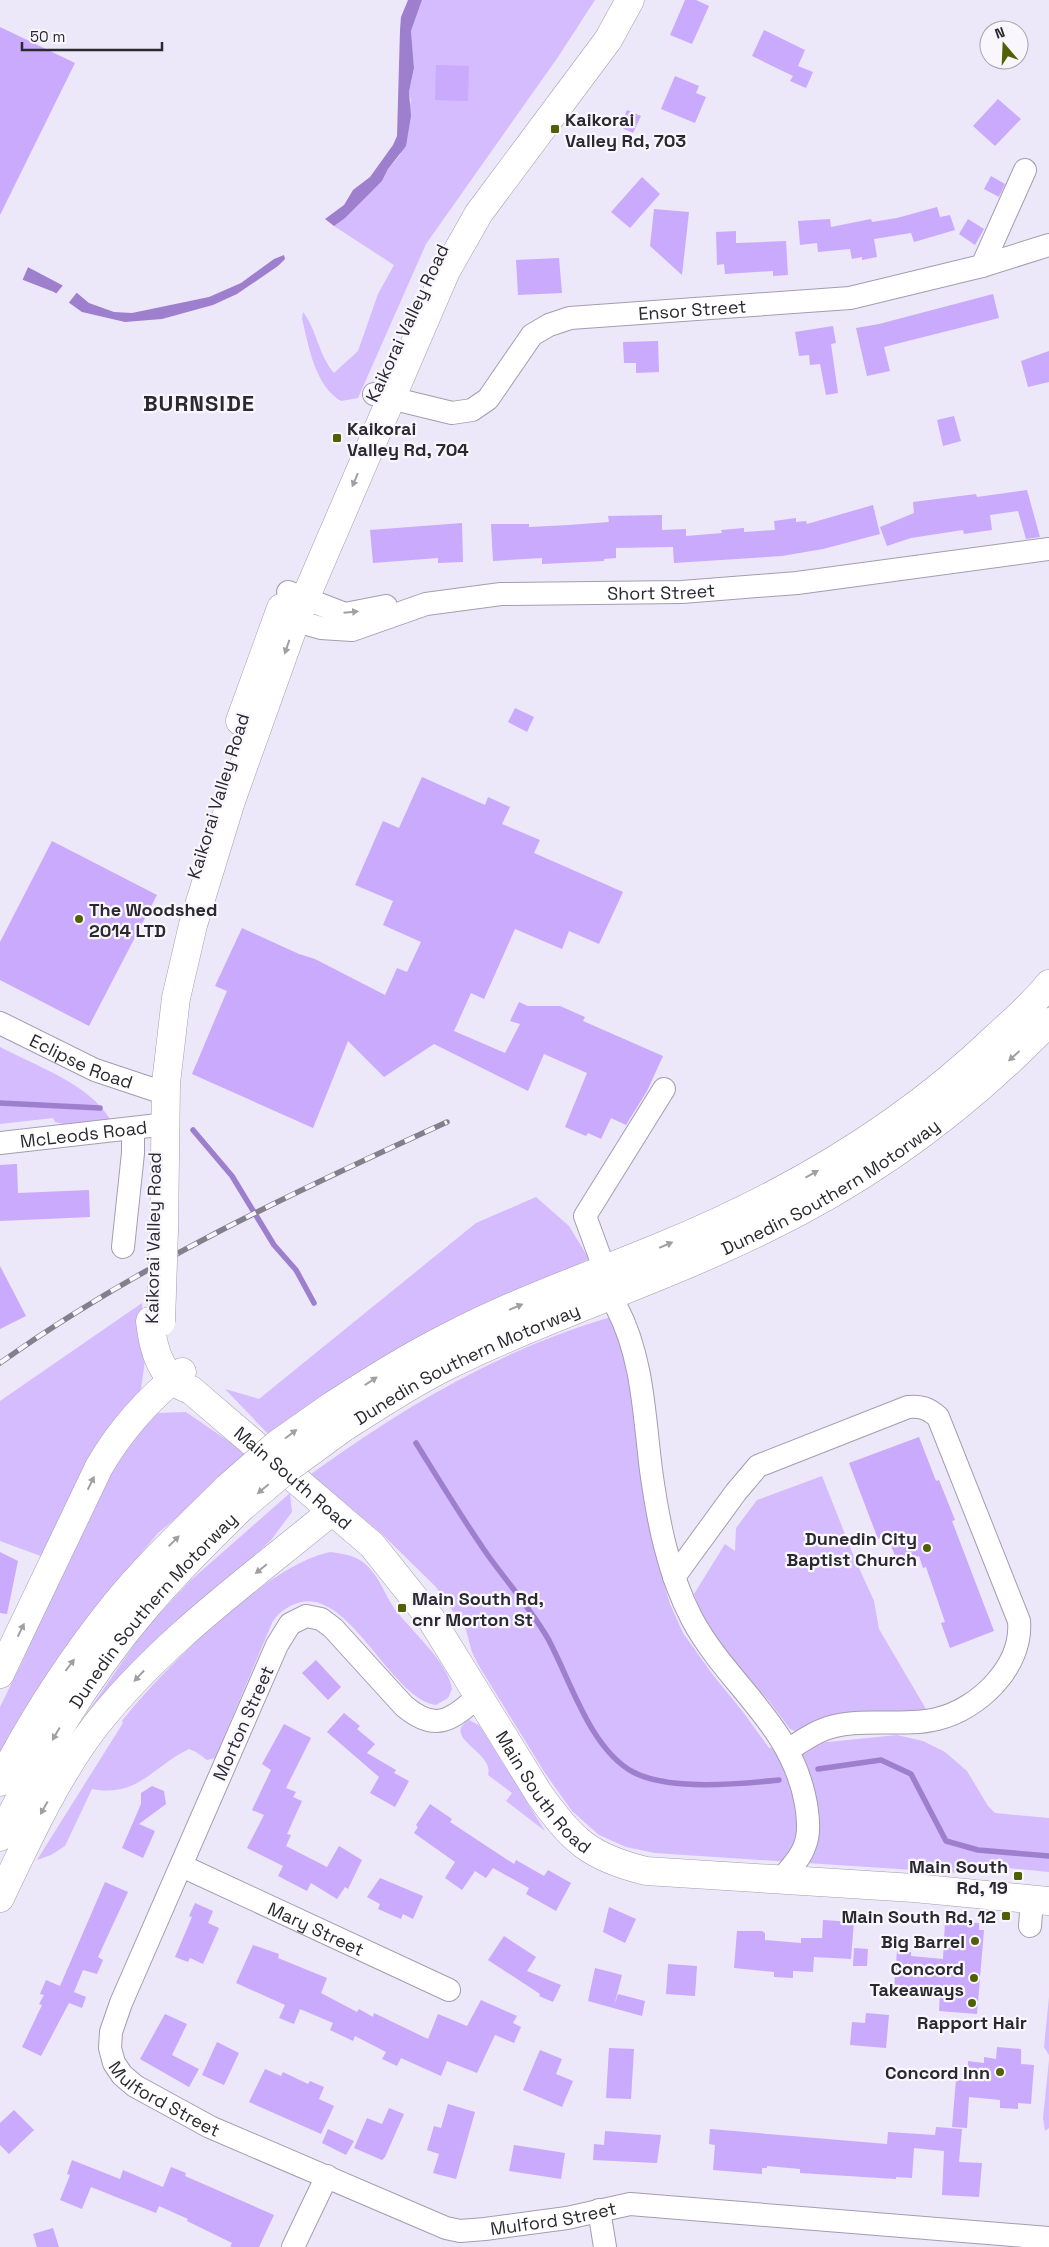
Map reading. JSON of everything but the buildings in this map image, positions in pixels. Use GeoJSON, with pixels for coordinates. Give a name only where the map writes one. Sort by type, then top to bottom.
{"type":"FeatureCollection","features":[{"type":"Feature","properties":{"kind":"main road","name":"Kaikorai Valley Road"},"geometry":{"type":"LineString","coordinates":[[182,1381],[163,1368],[156,1354],[155,1321],[159,1230],[152,1126],[161,1090],[157,1034],[171,961],[214,798],[291,607],[382,395],[436,257],[474,190],[556,86],[601,22],[612,0]]}},
{"type":"Feature","properties":{"kind":"main road","name":"Kaikorai Valley Road"},"geometry":{"type":"LineString","coordinates":[[382,395],[478,213],[608,40],[630,0]]}},
{"type":"Feature","properties":{"kind":"main road","name":"Dunedin Southern Motorway"},"geometry":{"type":"LineString","coordinates":[[0,1782],[30,1727],[64,1673],[114,1606],[160,1555],[234,1497],[291,1466],[336,1417],[385,1372],[451,1335],[714,1224],[848,1154],[887,1128],[968,1064],[1049,984]]}},
{"type":"Feature","properties":{"kind":"main road","name":"Dunedin Southern Motorway"},"geometry":{"type":"LineString","coordinates":[[336,1417],[508,1338],[758,1232],[809,1206],[926,1131],[1000,1069],[1049,1022]]}},
{"type":"Feature","properties":{"kind":"main road","name":"Main South Road"},"geometry":{"type":"LineString","coordinates":[[182,1381],[372,1545],[393,1568],[431,1619],[539,1794],[558,1821],[590,1852],[614,1863],[646,1871],[781,1879],[1037,1909]]}},
{"type":"Feature","properties":{"kind":"main road"},"geometry":{"type":"LineString","coordinates":[[0,1674],[95,1475],[114,1442],[134,1416],[182,1381]]}},
{"type":"Feature","properties":{"kind":"main road","name":"Dunedin Southern Motorway"},"geometry":{"type":"LineString","coordinates":[[0,1837],[25,1787],[67,1716],[102,1664],[141,1613],[178,1572],[234,1497]]}},
{"type":"Feature","properties":{"kind":"main road"},"geometry":{"type":"LineString","coordinates":[[0,1898],[21,1853],[58,1783],[96,1726],[120,1696],[178,1637],[332,1511]]}},
{"type":"Feature","properties":{"kind":"street"},"geometry":{"type":"LineString","coordinates":[[982,266],[1025,170]]}},
{"type":"Feature","properties":{"kind":"street","name":"Ensor Street"},"geometry":{"type":"LineString","coordinates":[[382,395],[452,413],[472,410],[488,399],[532,335],[549,325],[570,318],[850,298],[982,266],[1049,245]]}},
{"type":"Feature","properties":{"kind":"street","name":"Short Street"},"geometry":{"type":"LineString","coordinates":[[291,607],[346,614],[412,601],[426,604],[501,594],[682,592],[797,583],[1049,549]]}},
{"type":"Feature","properties":{"kind":"street","name":"Eclipse Road"},"geometry":{"type":"LineString","coordinates":[[0,1022],[95,1070],[161,1090]]}},
{"type":"Feature","properties":{"kind":"street"},"geometry":{"type":"LineString","coordinates":[[600,1257],[585,1216],[664,1090]]}},
{"type":"Feature","properties":{"kind":"street"},"geometry":{"type":"LineString","coordinates":[[123,1247],[133,1153],[152,1126]]}},
{"type":"Feature","properties":{"kind":"street","name":"McLeods Road"},"geometry":{"type":"LineString","coordinates":[[0,1143],[152,1126]]}},
{"type":"Feature","properties":{"kind":"street"},"geometry":{"type":"LineString","coordinates":[[617,1308],[632,1341],[643,1394],[659,1518],[674,1577],[682,1598],[703,1638],[781,1736],[796,1766],[804,1794],[808,1836],[800,1856],[781,1879]]}},
{"type":"Feature","properties":{"kind":"street"},"geometry":{"type":"LineString","coordinates":[[674,1577],[730,1499],[758,1466],[908,1407],[920,1406],[929,1409],[938,1417],[1019,1621],[1020,1632],[1012,1657],[998,1682],[974,1700],[949,1715],[924,1721],[835,1726],[810,1735],[788,1750]]}},
{"type":"Feature","properties":{"kind":"street","name":"Morton Street"},"geometry":{"type":"LineString","coordinates":[[110,2048],[111,2032],[121,2004],[277,1645],[287,1627],[294,1620],[311,1616],[326,1622],[404,1706],[415,1716],[429,1722],[447,1720],[479,1696]]}},
{"type":"Feature","properties":{"kind":"street","name":"Mary Street"},"geometry":{"type":"LineString","coordinates":[[182,1866],[449,1990]]}},
{"type":"Feature","properties":{"kind":"street","name":"Mulford Street"},"geometry":{"type":"LineString","coordinates":[[110,2048],[114,2063],[122,2075],[156,2099],[210,2127],[386,2203],[460,2231],[527,2224],[630,2204],[1049,2238]]}},
{"type":"Feature","properties":{"kind":"street"},"geometry":{"type":"LineString","coordinates":[[293,2247],[327,2176]]}},
{"type":"Feature","properties":{"kind":"street"},"geometry":{"type":"LineString","coordinates":[[598,2210],[605,2247]]}},
{"type":"Feature","properties":{"kind":"shaded area"},"geometry":{"type":"Polygon","coordinates":[[[408,0],[422,0],[411,31],[414,68],[409,92],[411,116],[406,146],[388,169],[382,181],[345,218],[334,226],[325,219],[344,205],[353,190],[370,177],[393,145],[397,136],[401,17],[408,0]]]}},
{"type":"Feature","properties":{"kind":"shaded area"},"geometry":{"type":"Polygon","coordinates":[[[422,0],[595,0],[558,57],[426,244],[358,398],[341,401],[325,386],[314,365],[302,319],[303,312],[312,326],[324,358],[334,373],[358,351],[378,294],[394,265],[334,226],[382,181],[388,169],[400,155],[411,100],[409,93],[414,68],[411,31],[422,0]]]}},
{"type":"Feature","properties":{"kind":"shaded area"},"geometry":{"type":"Polygon","coordinates":[[[284,255],[285,259],[278,266],[237,294],[213,305],[162,319],[125,322],[82,312],[54,292],[0,271],[22,264],[77,293],[89,303],[114,312],[132,313],[209,297],[241,283],[274,259],[284,255]]]}},
{"type":"Feature","properties":{"kind":"shaded area"},"geometry":{"type":"Polygon","coordinates":[[[0,1047],[61,1077],[75,1086],[101,1107],[110,1119],[64,1124],[55,1122],[53,1118],[0,1124],[0,1047]]]}},
{"type":"Feature","properties":{"kind":"shaded area"},"geometry":{"type":"Polygon","coordinates":[[[536,1197],[569,1226],[589,1259],[421,1338],[272,1438],[225,1389],[259,1399],[476,1223],[536,1197]]]}},
{"type":"Feature","properties":{"kind":"shaded area"},"geometry":{"type":"Polygon","coordinates":[[[142,1303],[145,1360],[141,1389],[122,1418],[46,1558],[0,1541],[0,1401],[142,1303]]]}},
{"type":"Feature","properties":{"kind":"shaded area"},"geometry":{"type":"Polygon","coordinates":[[[611,1317],[625,1348],[656,1556],[670,1604],[683,1633],[769,1748],[897,1735],[923,1741],[945,1752],[967,1771],[988,1806],[995,1813],[1049,1818],[1049,1872],[1009,1868],[974,1874],[655,1853],[626,1847],[599,1835],[572,1811],[545,1773],[479,1666],[472,1652],[466,1630],[436,1587],[383,1535],[311,1474],[381,1426],[454,1382],[531,1346],[570,1330],[611,1317]]]}},
{"type":"Feature","properties":{"kind":"shaded area"},"geometry":{"type":"Polygon","coordinates":[[[186,1412],[250,1456],[158,1533],[82,1624],[31,1701],[0,1762],[0,1707],[23,1660],[76,1533],[137,1426],[159,1413],[186,1412]]]}},
{"type":"Feature","properties":{"kind":"shaded area"},"geometry":{"type":"Polygon","coordinates":[[[822,1476],[854,1557],[874,1601],[879,1629],[926,1709],[925,1715],[863,1714],[795,1731],[790,1729],[769,1701],[718,1647],[705,1623],[694,1594],[725,1544],[735,1551],[736,1528],[757,1500],[822,1476]]]}},
{"type":"Feature","properties":{"kind":"shaded area"},"geometry":{"type":"Polygon","coordinates":[[[290,1493],[292,1512],[271,1540],[169,1636],[60,1752],[145,1629],[190,1581],[290,1493]]]}},
{"type":"Feature","properties":{"kind":"shaded area"},"geometry":{"type":"Polygon","coordinates":[[[331,1552],[356,1558],[369,1567],[394,1608],[444,1668],[452,1689],[448,1698],[436,1705],[419,1698],[402,1684],[350,1625],[332,1610],[314,1602],[295,1604],[288,1607],[272,1623],[215,1758],[207,1760],[189,1749],[133,1785],[108,1791],[92,1789],[65,1846],[51,1855],[37,1860],[123,1723],[122,1721],[162,1675],[189,1648],[247,1597],[277,1576],[306,1560],[331,1552]]]}},
{"type":"Feature","properties":{"kind":"shaded area"},"geometry":{"type":"Polygon","coordinates":[[[469,1720],[479,1725],[545,1831],[506,1801],[512,1793],[488,1775],[488,1767],[484,1759],[464,1739],[461,1733],[462,1727],[469,1720]]]}},
{"type":"Feature","properties":{"kind":"shaded area"},"geometry":{"type":"Polygon","coordinates":[[[1049,1997],[1049,2055],[1044,2047],[1049,1997]]]}},
{"type":"Feature","properties":{"kind":"shaded area"},"geometry":{"type":"Polygon","coordinates":[[[1049,2060],[1049,2128],[1045,2131],[1043,2118],[1049,2060]]]}},
{"type":"Feature","properties":{"kind":"pier"},"geometry":{"type":"Polygon","coordinates":[[[0,255],[29,265],[22,281],[0,274],[0,255]]]}},
{"type":"Feature","properties":{"kind":"pier"},"geometry":{"type":"Polygon","coordinates":[[[64,284],[78,291],[67,305],[55,295],[64,284]]]}},
{"type":"Feature","properties":{"kind":"waterway"},"geometry":{"type":"LineString","coordinates":[[0,1103],[100,1108]]}},
{"type":"Feature","properties":{"kind":"waterway"},"geometry":{"type":"LineString","coordinates":[[193,1130],[232,1176],[274,1245],[296,1270],[314,1303]]}},
{"type":"Feature","properties":{"kind":"waterway"},"geometry":{"type":"LineString","coordinates":[[416,1443],[478,1540],[547,1637],[582,1711],[604,1747],[618,1761],[633,1772],[665,1782],[704,1785],[779,1780]]}},
{"type":"Feature","properties":{"kind":"waterway"},"geometry":{"type":"LineString","coordinates":[[818,1769],[881,1760],[911,1774],[946,1841],[978,1850],[1049,1856]]}},
{"type":"Feature","properties":{"kind":"railway"},"geometry":{"type":"LineString","coordinates":[[0,1363],[53,1327],[162,1262],[275,1203],[447,1122]]}},
{"type":"Feature","properties":{"kind":"place","name":"Kaikorai Valley Rd, 703"},"geometry":{"type":"Point","coordinates":[555,129]}},
{"type":"Feature","properties":{"kind":"place","name":"Kaikorai Valley Rd, 704"},"geometry":{"type":"Point","coordinates":[337,438]}},
{"type":"Feature","properties":{"kind":"place","name":"The Woodshed 2014 LTD"},"geometry":{"type":"Point","coordinates":[79,919]}},
{"type":"Feature","properties":{"kind":"place","name":"Dunedin City Baptist Church"},"geometry":{"type":"Point","coordinates":[927,1548]}},
{"type":"Feature","properties":{"kind":"place","name":"Main South Rd, cnr Morton St"},"geometry":{"type":"Point","coordinates":[402,1608]}},
{"type":"Feature","properties":{"kind":"place","name":"Main South Rd, 19"},"geometry":{"type":"Point","coordinates":[1018,1876]}},
{"type":"Feature","properties":{"kind":"place","name":"Main South Rd, 12"},"geometry":{"type":"Point","coordinates":[1006,1916]}},
{"type":"Feature","properties":{"kind":"place","name":"Big Barrel"},"geometry":{"type":"Point","coordinates":[975,1941]}},
{"type":"Feature","properties":{"kind":"place","name":"Concord Takeaways"},"geometry":{"type":"Point","coordinates":[974,1978]}},
{"type":"Feature","properties":{"kind":"place","name":"Rapport Hair"},"geometry":{"type":"Point","coordinates":[972,2003]}},
{"type":"Feature","properties":{"kind":"place","name":"Concord Inn"},"geometry":{"type":"Point","coordinates":[1000,2072]}},
{"type":"Feature","properties":{"kind":"district","name":"BURNSIDE"},"geometry":{"type":"Point","coordinates":[199,403]}}]}
